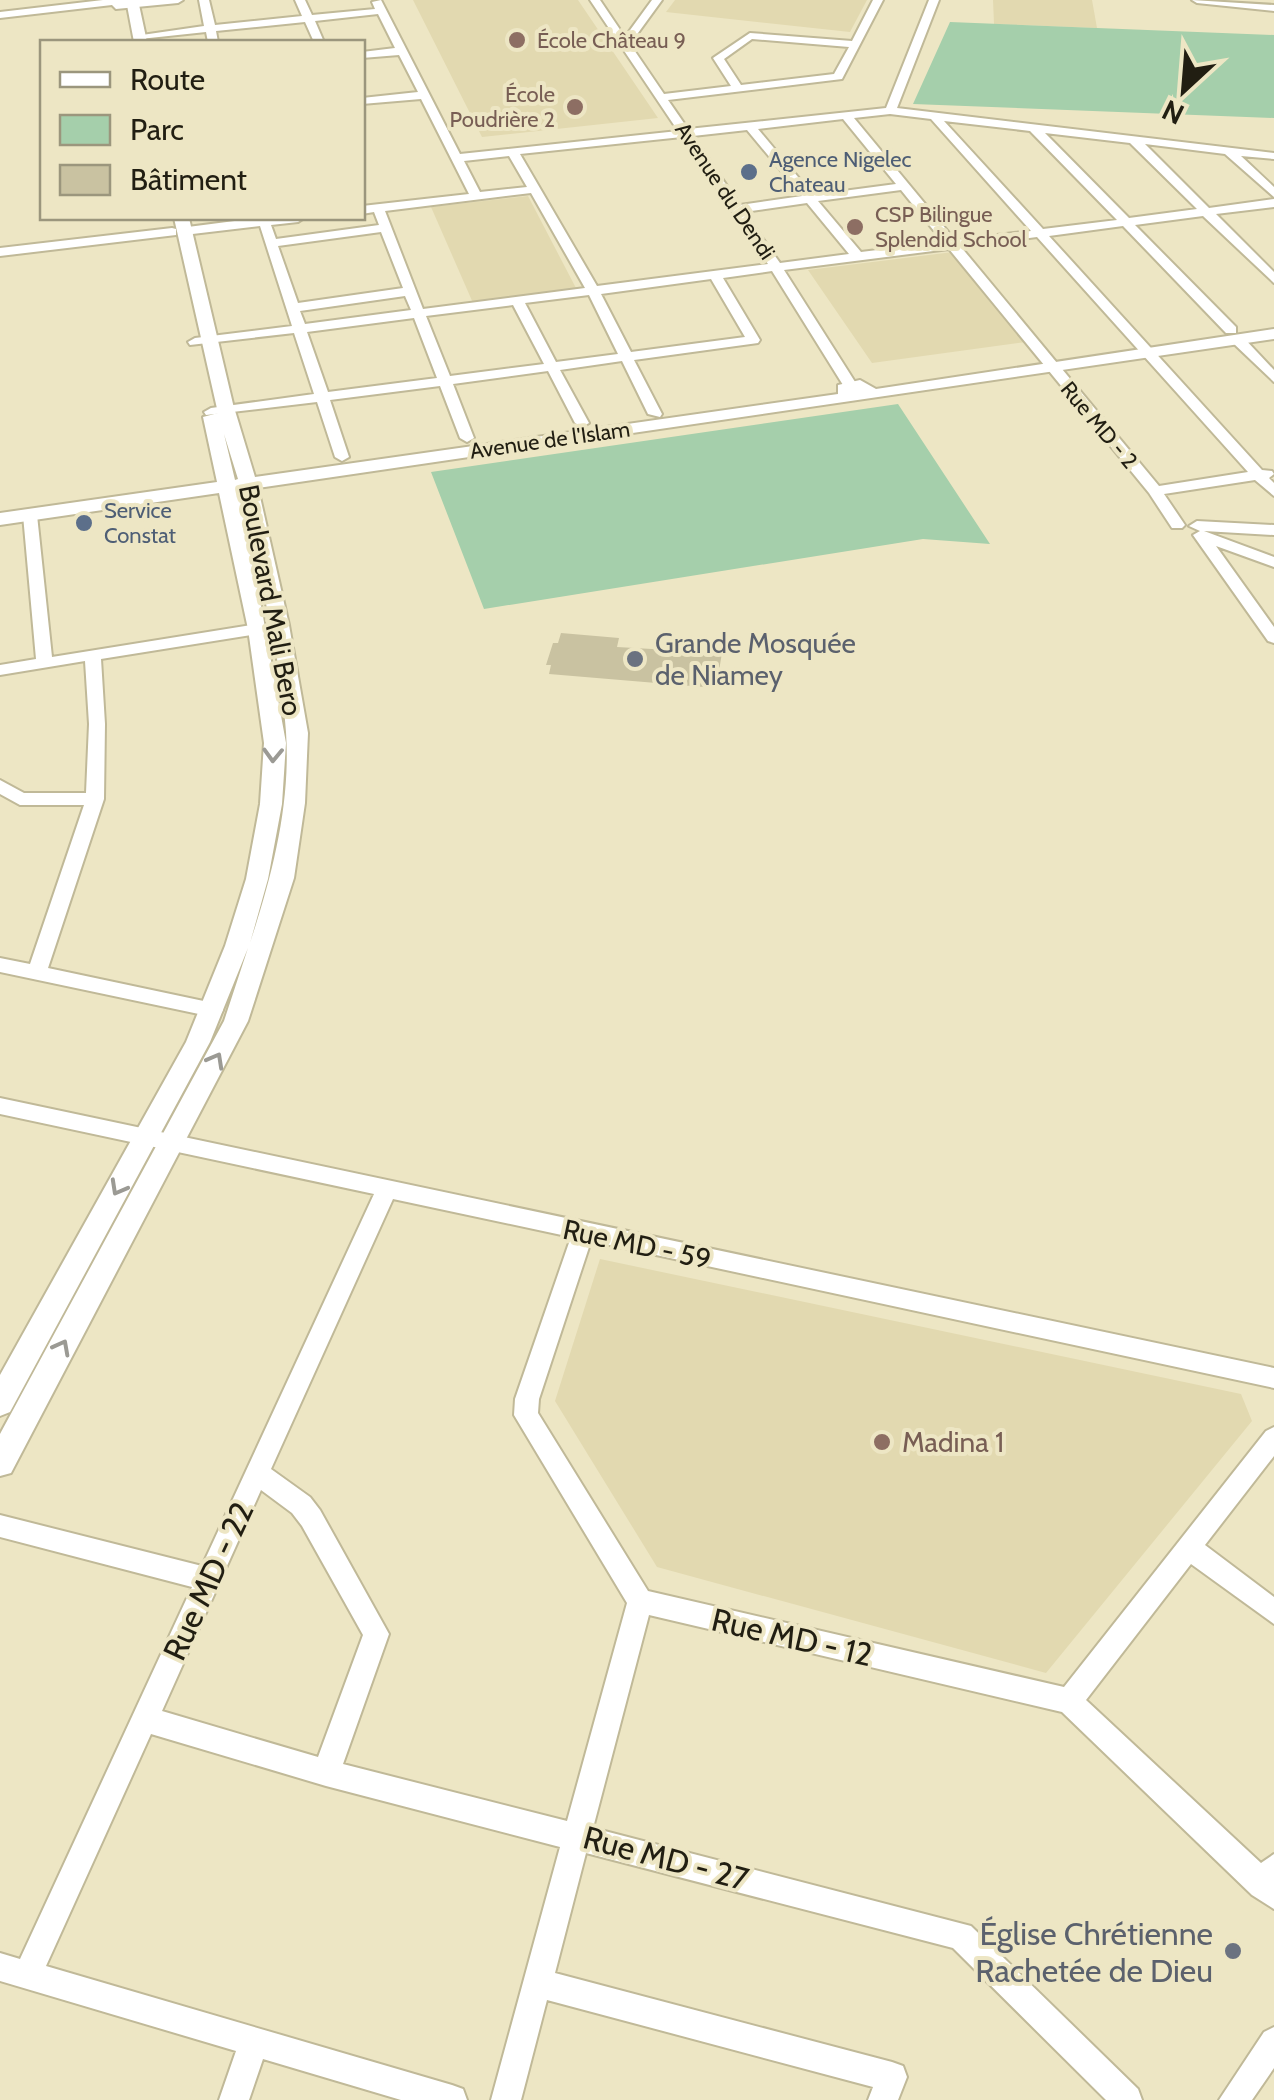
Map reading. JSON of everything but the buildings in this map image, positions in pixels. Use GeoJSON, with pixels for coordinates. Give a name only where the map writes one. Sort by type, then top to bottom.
{"type":"FeatureCollection","features":[{"type":"Feature","properties":{"kind":"main road"},"geometry":{"type":"LineString","coordinates":[[127,2],[137,40]]}},
{"type":"Feature","properties":{"kind":"main road","name":"Boulevard Mali Bero"},"geometry":{"type":"LineString","coordinates":[[11,1403],[171,1142],[236,1021],[283,878],[294,803],[297,733],[274,661],[176,225]]}},
{"type":"Feature","properties":{"kind":"main road","name":"Avenue de l'Islam"},"geometry":{"type":"LineString","coordinates":[[236,479],[1144,348],[1274,324]]}},
{"type":"Feature","properties":{"kind":"main road","name":"Avenue de l'Islam"},"geometry":{"type":"LineString","coordinates":[[1234,334],[1274,334]]}},
{"type":"Feature","properties":{"kind":"main road","name":"Avenue de l'Islam"},"geometry":{"type":"LineString","coordinates":[[236,479],[342,457],[468,438],[855,390]]}},
{"type":"Feature","properties":{"kind":"main road"},"geometry":{"type":"LineString","coordinates":[[12,514],[236,479]]}},
{"type":"Feature","properties":{"kind":"main road","name":"Boulevard Mali Bero"},"geometry":{"type":"LineString","coordinates":[[0,1464],[11,1403],[213,1010],[256,880],[271,804],[274,661],[258,629],[236,479]]}},
{"type":"Feature","properties":{"kind":"street"},"geometry":{"type":"LineString","coordinates":[[0,15],[178,0]]}},
{"type":"Feature","properties":{"kind":"street"},"geometry":{"type":"LineString","coordinates":[[204,0],[213,40]]}},
{"type":"Feature","properties":{"kind":"street"},"geometry":{"type":"LineString","coordinates":[[300,0],[318,40]]}},
{"type":"Feature","properties":{"kind":"street","name":"Avenue du Dendi"},"geometry":{"type":"LineString","coordinates":[[596,0],[855,390]]}},
{"type":"Feature","properties":{"kind":"street"},"geometry":{"type":"LineString","coordinates":[[626,43],[656,0]]}},
{"type":"Feature","properties":{"kind":"street"},"geometry":{"type":"LineString","coordinates":[[662,97],[835,78],[878,0]]}},
{"type":"Feature","properties":{"kind":"street"},"geometry":{"type":"LineString","coordinates":[[890,112],[934,0]]}},
{"type":"Feature","properties":{"kind":"street"},"geometry":{"type":"LineString","coordinates":[[1197,0],[1268,5]]}},
{"type":"Feature","properties":{"kind":"street"},"geometry":{"type":"LineString","coordinates":[[137,40],[379,6],[476,196]]}},
{"type":"Feature","properties":{"kind":"street"},"geometry":{"type":"LineString","coordinates":[[738,88],[718,58],[753,34],[855,44]]}},
{"type":"Feature","properties":{"kind":"street"},"geometry":{"type":"LineString","coordinates":[[365,55],[402,51]]}},
{"type":"Feature","properties":{"kind":"street"},"geometry":{"type":"LineString","coordinates":[[365,102],[425,95]]}},
{"type":"Feature","properties":{"kind":"street"},"geometry":{"type":"LineString","coordinates":[[456,158],[890,112],[1274,156]]}},
{"type":"Feature","properties":{"kind":"street","name":"Rue MD - 2"},"geometry":{"type":"LineString","coordinates":[[846,116],[1046,362],[1194,531],[1271,631]]}},
{"type":"Feature","properties":{"kind":"street"},"geometry":{"type":"LineString","coordinates":[[935,117],[1037,234],[1267,474],[1274,492]]}},
{"type":"Feature","properties":{"kind":"street"},"geometry":{"type":"LineString","coordinates":[[750,126],[858,257]]}},
{"type":"Feature","properties":{"kind":"street"},"geometry":{"type":"LineString","coordinates":[[1034,128],[1274,378]]}},
{"type":"Feature","properties":{"kind":"street"},"geometry":{"type":"LineString","coordinates":[[1134,140],[1274,279]]}},
{"type":"Feature","properties":{"kind":"street"},"geometry":{"type":"LineString","coordinates":[[1229,151],[1274,193]]}},
{"type":"Feature","properties":{"kind":"street"},"geometry":{"type":"LineString","coordinates":[[513,152],[593,291],[655,414]]}},
{"type":"Feature","properties":{"kind":"street"},"geometry":{"type":"LineString","coordinates":[[736,209],[904,186]]}},
{"type":"Feature","properties":{"kind":"street"},"geometry":{"type":"LineString","coordinates":[[365,210],[536,189]]}},
{"type":"Feature","properties":{"kind":"street"},"geometry":{"type":"LineString","coordinates":[[202,341],[1274,203]]}},
{"type":"Feature","properties":{"kind":"street"},"geometry":{"type":"LineString","coordinates":[[378,208],[468,438]]}},
{"type":"Feature","properties":{"kind":"street"},"geometry":{"type":"LineString","coordinates":[[0,252],[176,225],[264,220],[342,457]]}},
{"type":"Feature","properties":{"kind":"street"},"geometry":{"type":"LineString","coordinates":[[271,243],[386,228]]}},
{"type":"Feature","properties":{"kind":"street"},"geometry":{"type":"LineString","coordinates":[[218,411],[752,341],[754,338],[715,275]]}},
{"type":"Feature","properties":{"kind":"street"},"geometry":{"type":"LineString","coordinates":[[293,308],[410,291]]}},
{"type":"Feature","properties":{"kind":"street"},"geometry":{"type":"LineString","coordinates":[[517,300],[582,424]]}},
{"type":"Feature","properties":{"kind":"street"},"geometry":{"type":"LineString","coordinates":[[1155,491],[1267,474]]}},
{"type":"Feature","properties":{"kind":"street"},"geometry":{"type":"LineString","coordinates":[[12,514],[45,663]]}},
{"type":"Feature","properties":{"kind":"street"},"geometry":{"type":"LineString","coordinates":[[1194,531],[1274,530]]}},
{"type":"Feature","properties":{"kind":"street"},"geometry":{"type":"LineString","coordinates":[[1194,531],[1274,562]]}},
{"type":"Feature","properties":{"kind":"street"},"geometry":{"type":"LineString","coordinates":[[1223,568],[1240,549]]}},
{"type":"Feature","properties":{"kind":"street"},"geometry":{"type":"LineString","coordinates":[[0,670],[258,629]]}},
{"type":"Feature","properties":{"kind":"street"},"geometry":{"type":"LineString","coordinates":[[38,973],[95,799],[97,724],[93,656]]}},
{"type":"Feature","properties":{"kind":"street"},"geometry":{"type":"LineString","coordinates":[[0,786],[20,799],[95,799]]}},
{"type":"Feature","properties":{"kind":"street"},"geometry":{"type":"LineString","coordinates":[[0,812],[20,799]]}},
{"type":"Feature","properties":{"kind":"street"},"geometry":{"type":"LineString","coordinates":[[0,965],[213,1010]]}},
{"type":"Feature","properties":{"kind":"street","name":"Rue MD - 59"},"geometry":{"type":"LineString","coordinates":[[0,1106],[1274,1378]]}},
{"type":"Feature","properties":{"kind":"street","name":"Rue MD - 22"},"geometry":{"type":"LineString","coordinates":[[14,1971],[145,1718],[388,1188]]}},
{"type":"Feature","properties":{"kind":"street"},"geometry":{"type":"LineString","coordinates":[[506,2100],[640,1602],[526,1415],[526,1399],[583,1233]]}},
{"type":"Feature","properties":{"kind":"street"},"geometry":{"type":"LineString","coordinates":[[1270,1883],[1069,1701],[1274,1438]]}},
{"type":"Feature","properties":{"kind":"street"},"geometry":{"type":"LineString","coordinates":[[257,1473],[312,1518],[376,1634],[326,1773]]}},
{"type":"Feature","properties":{"kind":"street"},"geometry":{"type":"LineString","coordinates":[[0,1526],[208,1580]]}},
{"type":"Feature","properties":{"kind":"street"},"geometry":{"type":"LineString","coordinates":[[1188,1547],[1274,1612]]}},
{"type":"Feature","properties":{"kind":"street","name":"Rue MD - 12"},"geometry":{"type":"LineString","coordinates":[[640,1602],[1069,1701]]}},
{"type":"Feature","properties":{"kind":"street","name":"Rue MD - 27"},"geometry":{"type":"LineString","coordinates":[[145,1718],[326,1773],[961,1936],[1127,2100]]}},
{"type":"Feature","properties":{"kind":"street"},"geometry":{"type":"LineString","coordinates":[[14,1971],[452,2100]]}},
{"type":"Feature","properties":{"kind":"street"},"geometry":{"type":"LineString","coordinates":[[538,1983],[892,2077],[884,2100]]}},
{"type":"Feature","properties":{"kind":"street"},"geometry":{"type":"LineString","coordinates":[[234,2100],[254,2041]]}},
{"type":"Feature","properties":{"kind":"street"},"geometry":{"type":"LineString","coordinates":[[1234,2100],[1274,2042]]}},
{"type":"Feature","properties":{"kind":"shaded area"},"geometry":{"type":"Polygon","coordinates":[[[413,0],[578,0],[658,118],[482,137],[413,0]]]}},
{"type":"Feature","properties":{"kind":"shaded area"},"geometry":{"type":"Polygon","coordinates":[[[675,0],[867,0],[850,32],[666,12],[675,0]]]}},
{"type":"Feature","properties":{"kind":"shaded area"},"geometry":{"type":"Polygon","coordinates":[[[993,0],[1092,0],[1097,28],[994,24],[993,0]]]}},
{"type":"Feature","properties":{"kind":"shaded area"},"geometry":{"type":"Polygon","coordinates":[[[528,196],[577,290],[473,303],[431,207],[528,196]]]}},
{"type":"Feature","properties":{"kind":"shaded area"},"geometry":{"type":"Polygon","coordinates":[[[953,252],[1026,342],[872,363],[808,270],[953,252]]]}},
{"type":"Feature","properties":{"kind":"shaded area"},"geometry":{"type":"Polygon","coordinates":[[[600,1259],[1241,1394],[1252,1421],[1046,1673],[657,1567],[555,1401],[600,1259]]]}},
{"type":"Feature","properties":{"kind":"green space"},"geometry":{"type":"Polygon","coordinates":[[[950,22],[1274,35],[1274,118],[913,104],[950,22]]]}},
{"type":"Feature","properties":{"kind":"green space"},"geometry":{"type":"Polygon","coordinates":[[[898,404],[990,544],[923,539],[484,609],[431,472],[898,404]]]}},
{"type":"Feature","properties":{"kind":"place","name":"École Château 9"},"geometry":{"type":"Point","coordinates":[517,40]}},
{"type":"Feature","properties":{"kind":"place","name":"École Poudrière 2"},"geometry":{"type":"Point","coordinates":[575,107]}},
{"type":"Feature","properties":{"kind":"place","name":"Agence Nigelec Chateau"},"geometry":{"type":"Point","coordinates":[749,172]}},
{"type":"Feature","properties":{"kind":"place","name":"CSP Bilingue Splendid School"},"geometry":{"type":"Point","coordinates":[855,227]}},
{"type":"Feature","properties":{"kind":"place","name":"Service Constat"},"geometry":{"type":"Point","coordinates":[84,523]}},
{"type":"Feature","properties":{"kind":"place","name":"Grande Mosquée de Niamey"},"geometry":{"type":"Point","coordinates":[635,659]}},
{"type":"Feature","properties":{"kind":"place","name":"Madina 1"},"geometry":{"type":"Point","coordinates":[882,1442]}},
{"type":"Feature","properties":{"kind":"place","name":"Église Chrétienne Rachetée de Dieu"},"geometry":{"type":"Point","coordinates":[1233,1951]}}]}
